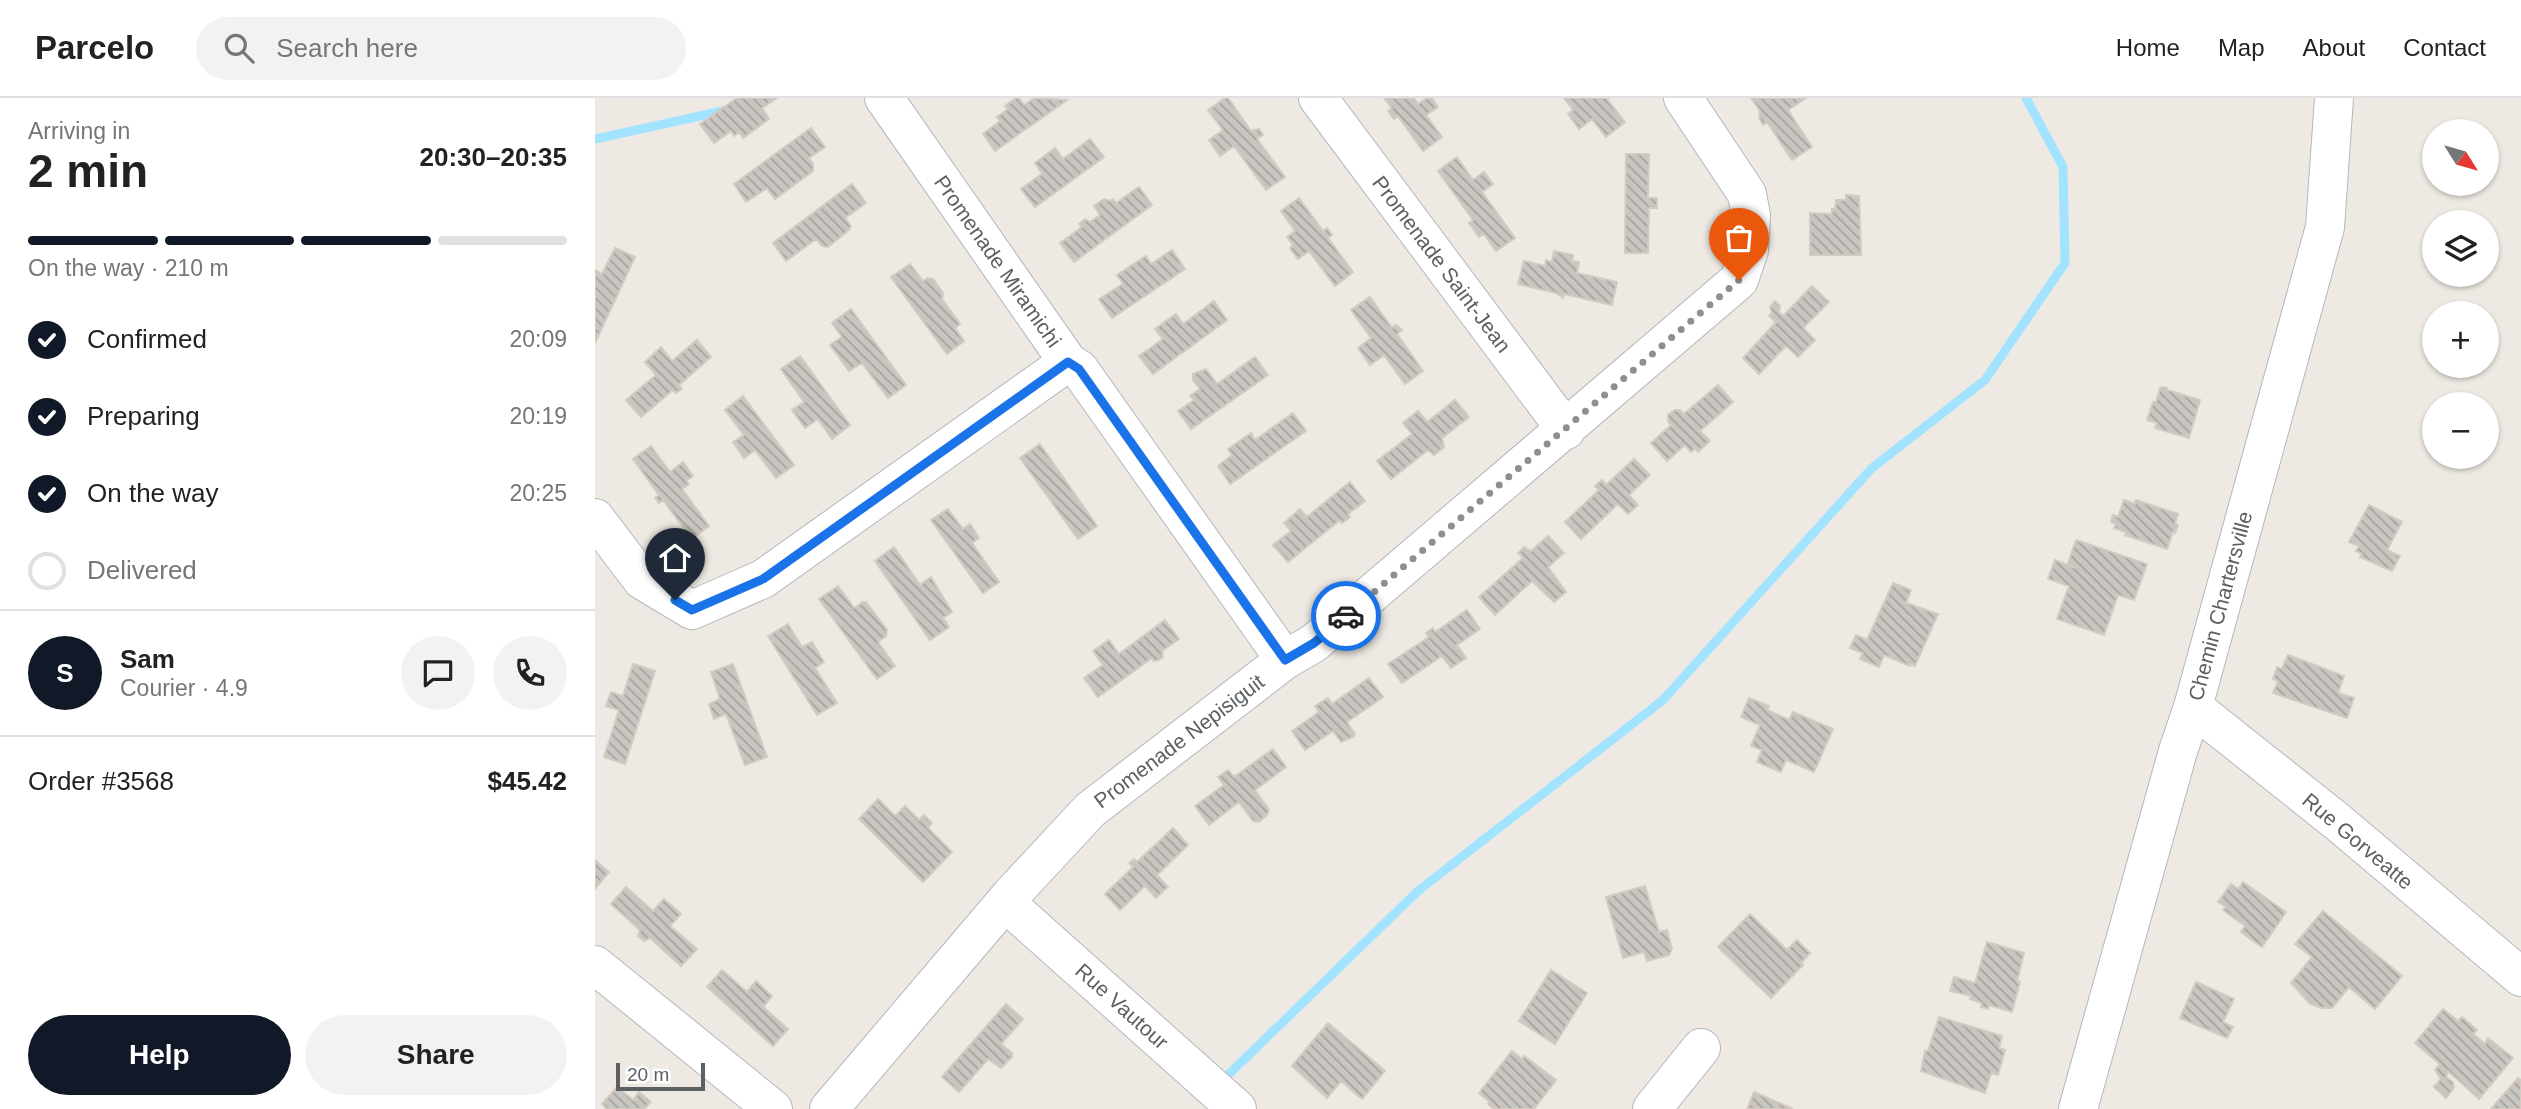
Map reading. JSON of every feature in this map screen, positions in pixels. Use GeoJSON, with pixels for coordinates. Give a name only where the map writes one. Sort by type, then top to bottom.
{"type":"FeatureCollection","features":[{"type":"Feature","properties":{"kind":"street","name":"Promenade Miramichi"},"geometry":{"type":"LineString","coordinates":[[884,98],[1068,362],[1079,369],[1285,660]]}},
{"type":"Feature","properties":{"kind":"street","name":"Promenade Saint-Jean"},"geometry":{"type":"LineString","coordinates":[[1318,98],[1566,430]]}},
{"type":"Feature","properties":{"kind":"street","name":"Promenade Nepisiguit"},"geometry":{"type":"LineString","coordinates":[[829,1109],[1006,903],[1090,810],[1285,660],[1314,643],[1739,280],[1749,250],[1751,215],[1747,194],[1683,98]]}},
{"type":"Feature","properties":{"kind":"street","name":"Chemin Chartersville"},"geometry":{"type":"LineString","coordinates":[[2078,1109],[2178,751],[2193,707],[2325,227],[2334,98]]}},
{"type":"Feature","properties":{"kind":"street"},"geometry":{"type":"LineString","coordinates":[[595,518],[642,580],[692,610],[763,579],[1068,362]]}},
{"type":"Feature","properties":{"kind":"street","name":"Rue Gorveatte"},"geometry":{"type":"LineString","coordinates":[[2193,707],[2339,823],[2521,978]]}},
{"type":"Feature","properties":{"kind":"street","name":"Rue Vautour"},"geometry":{"type":"LineString","coordinates":[[1006,903],[1237,1109]]}},
{"type":"Feature","properties":{"kind":"street"},"geometry":{"type":"LineString","coordinates":[[595,965],[773,1109]]}},
{"type":"Feature","properties":{"kind":"street"},"geometry":{"type":"LineString","coordinates":[[1652,1109],[1701,1048]]}},
{"type":"Feature","properties":{"kind":"building"},"geometry":{"type":"Polygon","coordinates":[[[737,98],[777,98],[762,108],[769,119],[743,138],[739,132],[734,136],[731,131],[714,143],[700,124],[737,98]]]}},
{"type":"Feature","properties":{"kind":"building"},"geometry":{"type":"Polygon","coordinates":[[[1016,98],[1024,105],[1034,98],[1067,100],[995,151],[983,134],[1000,121],[997,117],[1008,109],[1005,106],[1016,98]]]}},
{"type":"Feature","properties":{"kind":"building"},"geometry":{"type":"Polygon","coordinates":[[[1228,98],[1251,131],[1259,129],[1263,135],[1257,139],[1285,177],[1266,190],[1234,146],[1220,156],[1209,140],[1223,130],[1208,110],[1228,98]]]}},
{"type":"Feature","properties":{"kind":"building"},"geometry":{"type":"Polygon","coordinates":[[[1384,98],[1414,98],[1418,104],[1432,98],[1438,107],[1426,115],[1442,137],[1423,151],[1398,116],[1394,119],[1388,111],[1392,108],[1384,98]]]}},
{"type":"Feature","properties":{"kind":"building"},"geometry":{"type":"Polygon","coordinates":[[[1564,98],[1609,98],[1607,99],[1625,122],[1606,137],[1592,119],[1579,129],[1568,114],[1573,110],[1564,98]]]}},
{"type":"Feature","properties":{"kind":"building"},"geometry":{"type":"Polygon","coordinates":[[[1751,98],[1806,98],[1788,110],[1812,147],[1792,160],[1767,122],[1763,125],[1759,118],[1760,111],[1751,98]]]}},
{"type":"Feature","properties":{"kind":"building"},"geometry":{"type":"Polygon","coordinates":[[[811,128],[825,147],[809,158],[813,171],[775,199],[767,188],[746,202],[734,184],[811,128]]]}},
{"type":"Feature","properties":{"kind":"building"},"geometry":{"type":"Polygon","coordinates":[[[1090,139],[1104,157],[1035,207],[1021,189],[1042,174],[1035,163],[1055,148],[1063,159],[1090,139]]]}},
{"type":"Feature","properties":{"kind":"building"},"geometry":{"type":"Polygon","coordinates":[[[1626,154],[1649,154],[1648,198],[1657,198],[1657,208],[1649,208],[1648,253],[1625,253],[1626,154]]]}},
{"type":"Feature","properties":{"kind":"building"},"geometry":{"type":"Polygon","coordinates":[[[1457,157],[1473,180],[1484,172],[1493,184],[1482,192],[1515,238],[1496,251],[1484,234],[1479,237],[1469,223],[1473,220],[1438,171],[1457,157]]]}},
{"type":"Feature","properties":{"kind":"building"},"geometry":{"type":"Polygon","coordinates":[[[852,184],[866,203],[845,218],[851,226],[849,230],[828,247],[822,246],[816,239],[786,261],[773,243],[852,184]]]}},
{"type":"Feature","properties":{"kind":"building"},"geometry":{"type":"Polygon","coordinates":[[[1139,187],[1152,205],[1074,262],[1060,243],[1082,227],[1079,224],[1085,219],[1090,222],[1100,215],[1094,206],[1104,199],[1113,199],[1116,203],[1139,187]]]}},
{"type":"Feature","properties":{"kind":"building"},"geometry":{"type":"Polygon","coordinates":[[[1846,195],[1859,196],[1861,255],[1810,255],[1810,213],[1832,214],[1836,200],[1846,200],[1846,195]]]}},
{"type":"Feature","properties":{"kind":"building"},"geometry":{"type":"Polygon","coordinates":[[[1299,198],[1323,231],[1327,228],[1332,235],[1328,238],[1353,272],[1335,286],[1309,251],[1298,259],[1290,248],[1293,245],[1287,237],[1295,231],[1281,211],[1299,198]]]}},
{"type":"Feature","properties":{"kind":"building"},"geometry":{"type":"Polygon","coordinates":[[[615,248],[635,257],[595,343],[595,270],[602,274],[615,248]]]}},
{"type":"Feature","properties":{"kind":"building"},"geometry":{"type":"Polygon","coordinates":[[[1172,250],[1185,269],[1112,318],[1099,299],[1123,284],[1117,275],[1146,256],[1151,264],[1172,250]]]}},
{"type":"Feature","properties":{"kind":"building"},"geometry":{"type":"Polygon","coordinates":[[[1554,251],[1573,255],[1572,261],[1579,262],[1577,273],[1617,282],[1612,305],[1564,294],[1563,298],[1556,293],[1518,284],[1524,261],[1545,266],[1546,260],[1552,262],[1554,251]]]}},
{"type":"Feature","properties":{"kind":"building"},"geometry":{"type":"Polygon","coordinates":[[[910,264],[923,281],[933,279],[943,293],[942,299],[960,324],[955,328],[964,341],[947,354],[891,277],[910,264]]]}},
{"type":"Feature","properties":{"kind":"building"},"geometry":{"type":"Polygon","coordinates":[[[1812,286],[1829,302],[1803,328],[1815,340],[1798,357],[1786,346],[1759,374],[1743,358],[1776,322],[1769,316],[1772,313],[1770,307],[1775,301],[1783,316],[1812,286]]]}},
{"type":"Feature","properties":{"kind":"building"},"geometry":{"type":"Polygon","coordinates":[[[1370,297],[1392,328],[1395,325],[1402,330],[1397,334],[1423,371],[1405,384],[1384,355],[1370,365],[1358,348],[1371,338],[1351,310],[1370,297]]]}},
{"type":"Feature","properties":{"kind":"building"},"geometry":{"type":"Polygon","coordinates":[[[1214,301],[1227,320],[1153,374],[1139,356],[1163,339],[1155,329],[1176,314],[1183,324],[1214,301]]]}},
{"type":"Feature","properties":{"kind":"building"},"geometry":{"type":"Polygon","coordinates":[[[851,309],[906,385],[888,398],[862,363],[849,371],[830,345],[842,337],[832,323],[851,309]]]}},
{"type":"Feature","properties":{"kind":"building"},"geometry":{"type":"Polygon","coordinates":[[[697,340],[711,357],[679,385],[682,389],[676,393],[673,390],[641,417],[626,400],[656,375],[645,362],[661,347],[672,361],[697,340]]]}},
{"type":"Feature","properties":{"kind":"building"},"geometry":{"type":"Polygon","coordinates":[[[800,356],[850,425],[832,439],[818,419],[805,428],[792,410],[804,402],[781,369],[800,356]]]}},
{"type":"Feature","properties":{"kind":"building"},"geometry":{"type":"Polygon","coordinates":[[[1255,357],[1268,375],[1191,429],[1178,411],[1194,400],[1190,396],[1200,389],[1193,380],[1193,374],[1206,369],[1217,384],[1255,357]]]}},
{"type":"Feature","properties":{"kind":"building"},"geometry":{"type":"Polygon","coordinates":[[[1718,385],[1733,402],[1700,431],[1710,441],[1698,452],[1695,448],[1691,452],[1685,445],[1667,461],[1651,443],[1671,425],[1668,415],[1675,410],[1684,414],[1718,385]]]}},
{"type":"Feature","properties":{"kind":"building"},"geometry":{"type":"Polygon","coordinates":[[[2160,388],[2200,400],[2189,438],[2155,428],[2157,423],[2147,420],[2153,402],[2156,402],[2160,388]]]}},
{"type":"Feature","properties":{"kind":"building"},"geometry":{"type":"Polygon","coordinates":[[[743,396],[794,465],[776,478],[755,450],[744,458],[733,442],[744,435],[725,410],[743,396]]]}},
{"type":"Feature","properties":{"kind":"building"},"geometry":{"type":"Polygon","coordinates":[[[1455,400],[1469,417],[1442,438],[1444,447],[1434,455],[1428,450],[1391,479],[1377,461],[1412,434],[1403,423],[1418,411],[1427,422],[1455,400]]]}},
{"type":"Feature","properties":{"kind":"building"},"geometry":{"type":"Polygon","coordinates":[[[1293,413],[1306,431],[1230,484],[1218,466],[1232,455],[1228,449],[1251,433],[1255,440],[1293,413]]]}},
{"type":"Feature","properties":{"kind":"building"},"geometry":{"type":"Polygon","coordinates":[[[1040,444],[1097,526],[1078,539],[1020,458],[1040,444]]]}},
{"type":"Feature","properties":{"kind":"building"},"geometry":{"type":"Polygon","coordinates":[[[651,446],[670,472],[683,462],[693,476],[686,481],[689,484],[682,489],[709,526],[692,539],[663,500],[659,503],[655,498],[659,495],[633,459],[651,446]]]}},
{"type":"Feature","properties":{"kind":"building"},"geometry":{"type":"Polygon","coordinates":[[[1634,459],[1650,475],[1629,495],[1638,505],[1628,514],[1618,504],[1581,539],[1565,522],[1599,490],[1595,486],[1602,480],[1606,485],[1634,459]]]}},
{"type":"Feature","properties":{"kind":"building"},"geometry":{"type":"Polygon","coordinates":[[[1350,482],[1365,501],[1348,514],[1350,517],[1342,523],[1340,520],[1288,562],[1273,545],[1291,531],[1284,523],[1300,509],[1307,517],[1350,482]]]}},
{"type":"Feature","properties":{"kind":"building"},"geometry":{"type":"Polygon","coordinates":[[[2124,500],[2135,504],[2136,500],[2178,514],[2175,524],[2178,525],[2167,549],[2125,535],[2126,532],[2114,528],[2116,524],[2111,522],[2113,515],[2118,517],[2124,500]]]}},
{"type":"Feature","properties":{"kind":"building"},"geometry":{"type":"Polygon","coordinates":[[[2369,505],[2402,522],[2387,550],[2400,556],[2392,571],[2360,557],[2362,554],[2356,551],[2359,546],[2349,542],[2369,505]]]}},
{"type":"Feature","properties":{"kind":"building"},"geometry":{"type":"Polygon","coordinates":[[[948,509],[963,529],[970,524],[979,538],[972,543],[999,582],[983,593],[931,520],[948,509]]]}},
{"type":"Feature","properties":{"kind":"building"},"geometry":{"type":"Polygon","coordinates":[[[1548,536],[1564,553],[1548,567],[1566,592],[1554,602],[1532,581],[1495,615],[1479,597],[1523,558],[1518,553],[1524,547],[1531,551],[1548,536]]]}},
{"type":"Feature","properties":{"kind":"building"},"geometry":{"type":"Polygon","coordinates":[[[2076,540],[2147,564],[2134,600],[2118,595],[2104,635],[2057,619],[2069,586],[2048,579],[2055,560],[2076,568],[2068,563],[2076,540]]]}},
{"type":"Feature","properties":{"kind":"building"},"geometry":{"type":"Polygon","coordinates":[[[894,547],[920,585],[931,577],[952,612],[943,618],[949,627],[930,640],[875,561],[894,547]]]}},
{"type":"Feature","properties":{"kind":"building"},"geometry":{"type":"Polygon","coordinates":[[[1893,583],[1911,590],[1906,603],[1938,614],[1915,666],[1884,655],[1879,667],[1860,659],[1863,653],[1850,648],[1856,635],[1867,640],[1893,583]]]}},
{"type":"Feature","properties":{"kind":"building"},"geometry":{"type":"Polygon","coordinates":[[[838,586],[854,608],[866,602],[887,630],[886,636],[878,642],[895,666],[877,679],[819,599],[838,586]]]}},
{"type":"Feature","properties":{"kind":"building"},"geometry":{"type":"Polygon","coordinates":[[[1467,610],[1480,629],[1457,645],[1466,658],[1451,668],[1442,656],[1402,683],[1388,664],[1429,637],[1426,633],[1433,628],[1435,632],[1467,610]]]}},
{"type":"Feature","properties":{"kind":"building"},"geometry":{"type":"Polygon","coordinates":[[[1165,620],[1179,639],[1162,651],[1163,657],[1159,660],[1154,661],[1152,658],[1098,697],[1084,678],[1103,665],[1093,651],[1109,640],[1119,654],[1165,620]]]}},
{"type":"Feature","properties":{"kind":"building"},"geometry":{"type":"Polygon","coordinates":[[[788,624],[802,647],[812,642],[824,662],[815,668],[837,703],[817,715],[768,636],[788,624]]]}},
{"type":"Feature","properties":{"kind":"building"},"geometry":{"type":"Polygon","coordinates":[[[2288,655],[2344,676],[2338,693],[2354,698],[2347,718],[2273,693],[2278,681],[2273,679],[2277,667],[2282,669],[2288,655]]]}},
{"type":"Feature","properties":{"kind":"building"},"geometry":{"type":"Polygon","coordinates":[[[633,664],[655,671],[625,764],[604,757],[619,710],[606,706],[611,692],[623,696],[633,664]]]}},
{"type":"Feature","properties":{"kind":"building"},"geometry":{"type":"Polygon","coordinates":[[[733,664],[767,757],[745,765],[726,714],[714,719],[709,704],[720,699],[711,672],[733,664]]]}},
{"type":"Feature","properties":{"kind":"building"},"geometry":{"type":"Polygon","coordinates":[[[1369,678],[1383,697],[1347,722],[1355,734],[1353,737],[1341,742],[1333,731],[1305,750],[1292,731],[1319,712],[1315,706],[1328,698],[1332,704],[1369,678]]]}},
{"type":"Feature","properties":{"kind":"building"},"geometry":{"type":"Polygon","coordinates":[[[1749,698],[1769,706],[1767,710],[1789,720],[1793,712],[1833,729],[1814,772],[1786,760],[1781,772],[1757,762],[1762,750],[1751,746],[1760,725],[1741,717],[1749,698]]]}},
{"type":"Feature","properties":{"kind":"building"},"geometry":{"type":"Polygon","coordinates":[[[1273,749],[1286,767],[1255,790],[1269,810],[1267,815],[1259,822],[1253,821],[1239,802],[1209,825],[1195,806],[1224,785],[1218,777],[1228,770],[1234,777],[1273,749]]]}},
{"type":"Feature","properties":{"kind":"building"},"geometry":{"type":"Polygon","coordinates":[[[878,799],[895,816],[905,806],[919,820],[924,815],[932,823],[928,828],[952,852],[923,882],[859,819],[878,799]]]}},
{"type":"Feature","properties":{"kind":"building"},"geometry":{"type":"Polygon","coordinates":[[[1173,828],[1188,845],[1157,875],[1168,887],[1156,898],[1145,886],[1120,910],[1105,894],[1133,867],[1129,863],[1134,859],[1137,862],[1173,828]]]}},
{"type":"Feature","properties":{"kind":"building"},"geometry":{"type":"Polygon","coordinates":[[[595,860],[609,872],[595,889],[595,860]]]}},
{"type":"Feature","properties":{"kind":"building"},"geometry":{"type":"Polygon","coordinates":[[[2243,882],[2286,912],[2262,947],[2241,932],[2245,926],[2223,910],[2226,907],[2218,902],[2231,884],[2238,889],[2243,882]]]}},
{"type":"Feature","properties":{"kind":"building"},"geometry":{"type":"Polygon","coordinates":[[[1645,886],[1659,932],[1667,930],[1672,949],[1669,955],[1647,961],[1644,952],[1623,958],[1606,897],[1645,886]]]}},
{"type":"Feature","properties":{"kind":"building"},"geometry":{"type":"Polygon","coordinates":[[[626,887],[653,911],[664,899],[681,914],[670,926],[697,949],[681,966],[650,938],[644,941],[638,936],[640,930],[611,904],[626,887]]]}},
{"type":"Feature","properties":{"kind":"building"},"geometry":{"type":"Polygon","coordinates":[[[2323,911],[2402,976],[2375,1009],[2349,987],[2332,1008],[2322,1008],[2310,1004],[2291,983],[2312,957],[2295,944],[2323,911]]]}},
{"type":"Feature","properties":{"kind":"building"},"geometry":{"type":"Polygon","coordinates":[[[1750,914],[1787,950],[1797,940],[1810,953],[1801,963],[1803,965],[1771,998],[1718,947],[1750,914]]]}},
{"type":"Feature","properties":{"kind":"building"},"geometry":{"type":"Polygon","coordinates":[[[1987,942],[2024,953],[2012,1012],[1989,1005],[1988,1009],[1981,1007],[1982,1003],[1970,999],[1971,996],[1950,991],[1954,977],[1975,983],[1987,942]]]}},
{"type":"Feature","properties":{"kind":"building"},"geometry":{"type":"Polygon","coordinates":[[[722,970],[747,992],[756,981],[772,996],[763,1007],[788,1029],[773,1046],[707,987],[722,970]]]}},
{"type":"Feature","properties":{"kind":"building"},"geometry":{"type":"Polygon","coordinates":[[[1551,970],[1587,993],[1555,1044],[1519,1021],[1551,970]]]}},
{"type":"Feature","properties":{"kind":"building"},"geometry":{"type":"Polygon","coordinates":[[[2196,982],[2234,999],[2223,1022],[2233,1027],[2227,1038],[2180,1018],[2196,982]]]}},
{"type":"Feature","properties":{"kind":"building"},"geometry":{"type":"Polygon","coordinates":[[[1006,1004],[1023,1019],[1001,1044],[1012,1053],[1012,1057],[1001,1068],[988,1059],[959,1092],[942,1077],[1006,1004]]]}},
{"type":"Feature","properties":{"kind":"building"},"geometry":{"type":"Polygon","coordinates":[[[2443,1009],[2458,1021],[2462,1017],[2477,1030],[2473,1034],[2485,1044],[2488,1038],[2513,1058],[2479,1099],[2448,1071],[2446,1077],[2453,1082],[2454,1088],[2446,1098],[2434,1087],[2441,1079],[2435,1070],[2440,1064],[2415,1043],[2443,1009]]]}},
{"type":"Feature","properties":{"kind":"building"},"geometry":{"type":"Polygon","coordinates":[[[1939,1017],[2002,1036],[1999,1048],[2005,1050],[1998,1075],[1991,1073],[1985,1093],[1921,1071],[1925,1051],[1928,1051],[1939,1017]]]}},
{"type":"Feature","properties":{"kind":"building"},"geometry":{"type":"Polygon","coordinates":[[[1328,1023],[1385,1071],[1362,1099],[1341,1081],[1327,1098],[1292,1066],[1328,1023]]]}},
{"type":"Feature","properties":{"kind":"building"},"geometry":{"type":"Polygon","coordinates":[[[1512,1051],[1522,1059],[1524,1056],[1556,1080],[1534,1109],[1494,1109],[1479,1093],[1512,1051]]]}},
{"type":"Feature","properties":{"kind":"building"},"geometry":{"type":"Polygon","coordinates":[[[2518,1078],[2521,1080],[2521,1109],[2491,1109],[2518,1078]]]}},
{"type":"Feature","properties":{"kind":"building"},"geometry":{"type":"Polygon","coordinates":[[[617,1087],[633,1100],[639,1092],[651,1102],[644,1109],[607,1109],[602,1104],[617,1087]]]}},
{"type":"Feature","properties":{"kind":"building"},"geometry":{"type":"Polygon","coordinates":[[[1754,1092],[1793,1109],[1747,1109],[1754,1092]]]}},
{"type":"Feature","properties":{"kind":"waterway"},"geometry":{"type":"LineString","coordinates":[[1221,1085],[1229,1074],[1418,891],[1663,700],[1872,468],[1985,380],[2065,263],[2063,167],[2026,98]]}},
{"type":"Feature","properties":{"kind":"waterway"},"geometry":{"type":"LineString","coordinates":[[595,139],[727,110]]}},
{"type":"Feature","properties":{"kind":"way so far"},"geometry":{"type":"LineString","coordinates":[[1346,616],[1739,280]]}},
{"type":"Feature","properties":{"kind":"route"},"geometry":{"type":"LineString","coordinates":[[675,600],[692,610],[763,579],[1068,362],[1079,369],[1285,660],[1314,643],[1346,616]]}}]}
